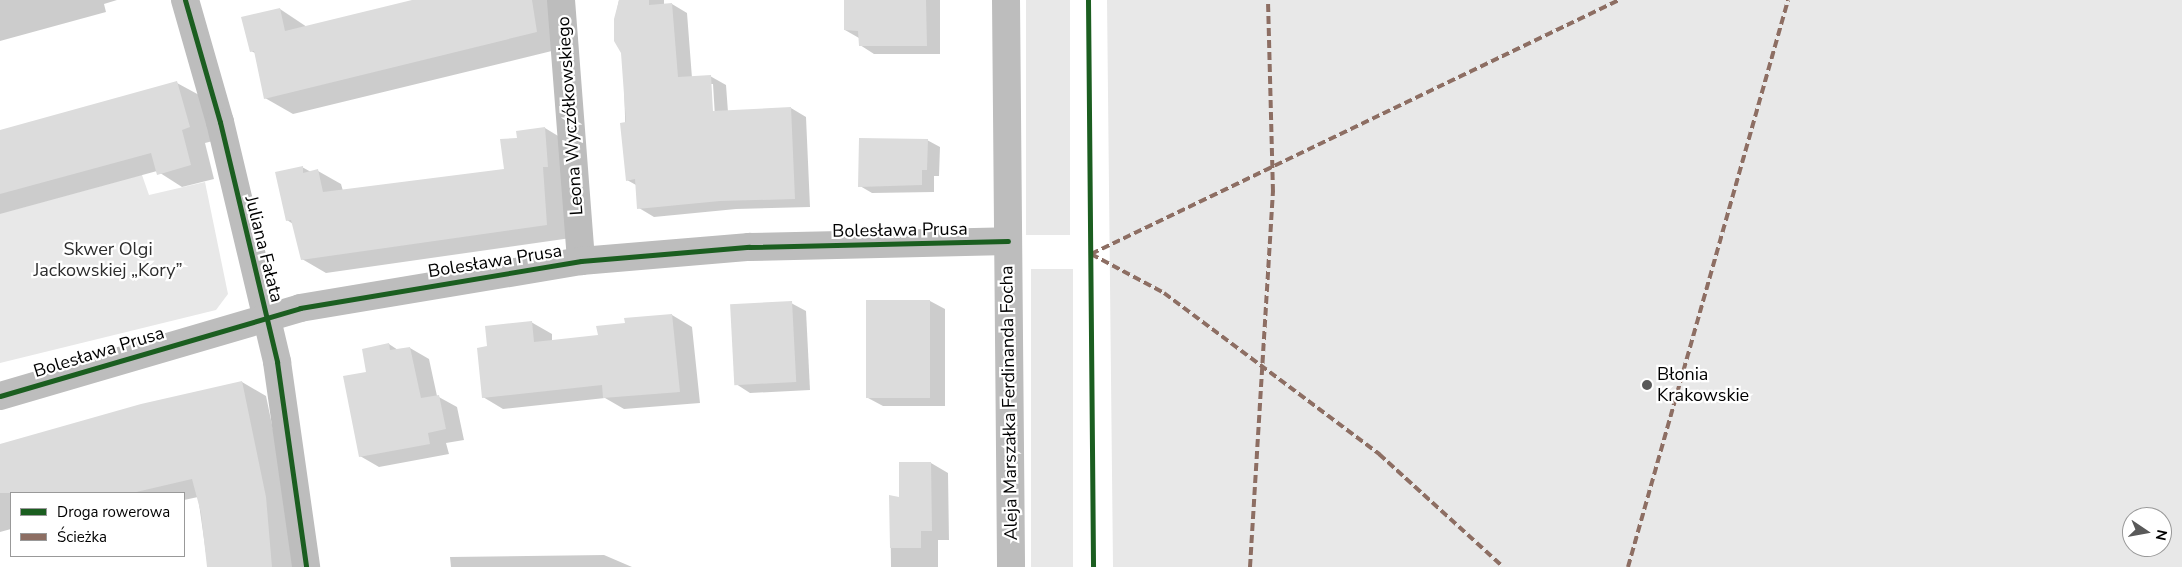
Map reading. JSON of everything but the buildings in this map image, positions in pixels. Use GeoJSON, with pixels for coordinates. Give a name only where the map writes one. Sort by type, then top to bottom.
{"type":"FeatureCollection","features":[{"type":"Feature","properties":{"kind":"street","name":"Juliana Fałata"},"geometry":{"type":"LineString","coordinates":[[185,0],[210,83],[267,316],[283,400],[306,567]]}},
{"type":"Feature","properties":{"kind":"street","name":"Leona Wyczółkowskiego"},"geometry":{"type":"LineString","coordinates":[[561,0],[581,261]]}},
{"type":"Feature","properties":{"kind":"street","name":"Aleja Marszałka Ferdinanda Focha"},"geometry":{"type":"LineString","coordinates":[[1006,0],[1011,567]]}},
{"type":"Feature","properties":{"kind":"street","name":"Bolesława Prusa"},"geometry":{"type":"LineString","coordinates":[[0,396],[267,316],[300,308],[581,261],[749,247],[1008,242]]}},
{"type":"Feature","properties":{"kind":"green space"},"geometry":{"type":"Polygon","coordinates":[[[1026,0],[1070,0],[1070,235],[1026,235],[1026,0]]]}},
{"type":"Feature","properties":{"kind":"green space","name":"Błonia Krakowskie"},"geometry":{"type":"Polygon","coordinates":[[[1107,0],[2182,0],[2182,567],[1113,567],[1107,0]]]}},
{"type":"Feature","properties":{"kind":"green space","name":"Skwer Olgi Jackowskiej „Kory”"},"geometry":{"type":"Polygon","coordinates":[[[142,175],[149,195],[205,182],[228,294],[216,310],[0,363],[0,214],[142,175]]]}},
{"type":"Feature","properties":{"kind":"green space"},"geometry":{"type":"Polygon","coordinates":[[[1031,269],[1073,269],[1073,567],[1031,567],[1031,269]]]}},
{"type":"Feature","properties":{"kind":"marked path"},"geometry":{"type":"LineString","coordinates":[[1250,567],[1273,192],[1268,0]]}},
{"type":"Feature","properties":{"kind":"marked path"},"geometry":{"type":"LineString","coordinates":[[1091,254],[1619,0]]}},
{"type":"Feature","properties":{"kind":"marked path"},"geometry":{"type":"LineString","coordinates":[[1628,567],[1788,0]]}},
{"type":"Feature","properties":{"kind":"marked path"},"geometry":{"type":"LineString","coordinates":[[1091,254],[1164,293],[1379,454],[1503,567]]}},
{"type":"Feature","properties":{"kind":"cycle path"},"geometry":{"type":"LineString","coordinates":[[185,0],[220,122],[277,362],[306,567]]}},
{"type":"Feature","properties":{"kind":"cycle path"},"geometry":{"type":"LineString","coordinates":[[1088,0],[1093,567]]}},
{"type":"Feature","properties":{"kind":"cycle path"},"geometry":{"type":"LineString","coordinates":[[0,396],[300,308],[581,261],[749,247],[1008,241]]}},
{"type":"Feature","properties":{"kind":"place","name":"Błonia Krakowskie"},"geometry":{"type":"Point","coordinates":[1647,385]}}]}
